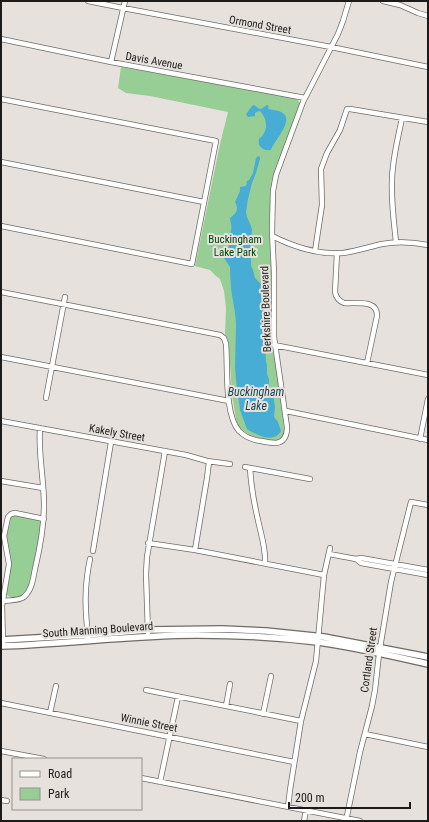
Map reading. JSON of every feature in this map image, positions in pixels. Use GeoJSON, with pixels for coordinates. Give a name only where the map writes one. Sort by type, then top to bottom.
{"type":"FeatureCollection","features":[{"type":"Feature","properties":{"kind":"street","name":"Ormond Street"},"geometry":{"type":"LineString","coordinates":[[88,1],[428,67]]}},
{"type":"Feature","properties":{"kind":"street"},"geometry":{"type":"LineString","coordinates":[[112,62],[124,1]]}},
{"type":"Feature","properties":{"kind":"street","name":"Berkshire Boulevard"},"geometry":{"type":"LineString","coordinates":[[63,304],[222,336],[226,343],[229,401],[232,414],[238,428],[243,434],[258,441],[273,443],[280,442],[284,439],[288,429],[274,345],[272,199],[275,179],[305,98],[341,27],[349,1]]}},
{"type":"Feature","properties":{"kind":"street"},"geometry":{"type":"LineString","coordinates":[[383,1],[400,5],[428,16]]}},
{"type":"Feature","properties":{"kind":"street","name":"Davis Avenue"},"geometry":{"type":"LineString","coordinates":[[1,39],[112,62],[305,98]]}},
{"type":"Feature","properties":{"kind":"street"},"geometry":{"type":"LineString","coordinates":[[1,99],[216,141],[192,264],[1,226]]}},
{"type":"Feature","properties":{"kind":"street"},"geometry":{"type":"LineString","coordinates":[[315,251],[322,205],[321,169],[327,153],[340,130],[346,110],[350,108],[428,122]]}},
{"type":"Feature","properties":{"kind":"street"},"geometry":{"type":"LineString","coordinates":[[396,242],[392,182],[393,162],[402,118]]}},
{"type":"Feature","properties":{"kind":"street"},"geometry":{"type":"LineString","coordinates":[[1,162],[204,202]]}},
{"type":"Feature","properties":{"kind":"street"},"geometry":{"type":"LineString","coordinates":[[272,236],[296,246],[325,253],[347,252],[396,242],[428,245]]}},
{"type":"Feature","properties":{"kind":"street"},"geometry":{"type":"LineString","coordinates":[[337,253],[335,292],[337,298],[344,303],[369,304],[377,311],[368,363]]}},
{"type":"Feature","properties":{"kind":"street"},"geometry":{"type":"LineString","coordinates":[[1,292],[63,304]]}},
{"type":"Feature","properties":{"kind":"street"},"geometry":{"type":"LineString","coordinates":[[46,398],[65,297]]}},
{"type":"Feature","properties":{"kind":"street"},"geometry":{"type":"LineString","coordinates":[[274,345],[428,375]]}},
{"type":"Feature","properties":{"kind":"street"},"geometry":{"type":"LineString","coordinates":[[1,357],[229,401]]}},
{"type":"Feature","properties":{"kind":"street"},"geometry":{"type":"LineString","coordinates":[[420,438],[428,399]]}},
{"type":"Feature","properties":{"kind":"street"},"geometry":{"type":"LineString","coordinates":[[286,411],[428,440]]}},
{"type":"Feature","properties":{"kind":"street","name":"Kakely Street"},"geometry":{"type":"LineString","coordinates":[[1,421],[165,451],[209,462],[230,464]]}},
{"type":"Feature","properties":{"kind":"street"},"geometry":{"type":"LineString","coordinates":[[3,601],[20,599],[26,595],[30,588],[38,556],[44,519],[40,428]]}},
{"type":"Feature","properties":{"kind":"street"},"geometry":{"type":"LineString","coordinates":[[93,551],[111,442]]}},
{"type":"Feature","properties":{"kind":"street"},"geometry":{"type":"LineString","coordinates":[[148,636],[146,568],[148,543],[165,451]]}},
{"type":"Feature","properties":{"kind":"street"},"geometry":{"type":"LineString","coordinates":[[194,550],[209,462]]}},
{"type":"Feature","properties":{"kind":"street"},"geometry":{"type":"LineString","coordinates":[[265,563],[264,547],[247,467],[310,479]]}},
{"type":"Feature","properties":{"kind":"street"},"geometry":{"type":"LineString","coordinates":[[1,481],[43,488]]}},
{"type":"Feature","properties":{"kind":"street","name":"Cortland Street"},"geometry":{"type":"LineString","coordinates":[[347,820],[374,690],[391,582],[411,502],[428,505]]}},
{"type":"Feature","properties":{"kind":"street"},"geometry":{"type":"LineString","coordinates":[[2,646],[3,601],[9,567],[9,558],[4,539],[8,517],[15,513],[44,519]]}},
{"type":"Feature","properties":{"kind":"street"},"geometry":{"type":"LineString","coordinates":[[148,543],[324,574]]}},
{"type":"Feature","properties":{"kind":"street"},"geometry":{"type":"LineString","coordinates":[[288,807],[301,721],[314,671],[324,574],[330,548]]}},
{"type":"Feature","properties":{"kind":"street"},"geometry":{"type":"LineString","coordinates":[[329,554],[356,559],[361,563],[428,570]]}},
{"type":"Feature","properties":{"kind":"street"},"geometry":{"type":"LineString","coordinates":[[88,638],[85,612],[85,591],[90,559]]}},
{"type":"Feature","properties":{"kind":"street"},"geometry":{"type":"LineString","coordinates":[[395,566],[428,575]]}},
{"type":"Feature","properties":{"kind":"street"},"geometry":{"type":"LineString","coordinates":[[222,629],[222,636]]}},
{"type":"Feature","properties":{"kind":"street","name":"South Manning Boulevard"},"geometry":{"type":"LineString","coordinates":[[2,640],[148,636],[222,629],[318,639],[379,651],[428,664]]}},
{"type":"Feature","properties":{"kind":"street","name":"South Manning Boulevard"},"geometry":{"type":"LineString","coordinates":[[2,646],[88,638],[147,630],[197,632],[222,636],[266,634]]}},
{"type":"Feature","properties":{"kind":"street","name":"South Manning Boulevard"},"geometry":{"type":"LineString","coordinates":[[379,651],[428,657]]}},
{"type":"Feature","properties":{"kind":"street"},"geometry":{"type":"LineString","coordinates":[[263,714],[271,676]]}},
{"type":"Feature","properties":{"kind":"street"},"geometry":{"type":"LineString","coordinates":[[226,706],[230,684]]}},
{"type":"Feature","properties":{"kind":"street"},"geometry":{"type":"LineString","coordinates":[[50,713],[56,686]]}},
{"type":"Feature","properties":{"kind":"street"},"geometry":{"type":"LineString","coordinates":[[146,690],[301,721]]}},
{"type":"Feature","properties":{"kind":"street"},"geometry":{"type":"LineString","coordinates":[[160,782],[178,697]]}},
{"type":"Feature","properties":{"kind":"street","name":"Winnie Street"},"geometry":{"type":"LineString","coordinates":[[1,703],[294,762]]}},
{"type":"Feature","properties":{"kind":"street"},"geometry":{"type":"LineString","coordinates":[[365,734],[428,747]]}},
{"type":"Feature","properties":{"kind":"street"},"geometry":{"type":"LineString","coordinates":[[1,751],[39,758]]}},
{"type":"Feature","properties":{"kind":"street"},"geometry":{"type":"LineString","coordinates":[[142,778],[306,810],[347,820],[360,821]]}},
{"type":"Feature","properties":{"kind":"street"},"geometry":{"type":"LineString","coordinates":[[1,800],[7,801]]}},
{"type":"Feature","properties":{"kind":"street"},"geometry":{"type":"LineString","coordinates":[[304,821],[306,810]]}},
{"type":"Feature","properties":{"kind":"green space","name":"Buckingham Lake Park"},"geometry":{"type":"Polygon","coordinates":[[[121,67],[294,98],[299,102],[300,105],[273,179],[271,189],[269,229],[272,287],[271,329],[284,429],[283,436],[278,440],[265,440],[252,436],[242,430],[238,425],[232,395],[228,339],[225,334],[226,308],[224,291],[220,279],[210,270],[195,266],[228,112],[150,96],[126,93],[118,88],[121,67]]]}},
{"type":"Feature","properties":{"kind":"green space"},"geometry":{"type":"Polygon","coordinates":[[[15,515],[38,519],[41,525],[34,565],[27,591],[15,598],[7,595],[6,591],[11,559],[6,538],[9,519],[15,515]]]}},
{"type":"Feature","properties":{"kind":"water"},"geometry":{"type":"Polygon","coordinates":[[[254,105],[261,109],[267,105],[269,106],[268,109],[281,112],[286,118],[282,132],[271,150],[264,149],[259,144],[259,139],[264,133],[266,126],[265,119],[261,112],[259,111],[255,113],[255,116],[248,117],[246,114],[254,105]]]}},
{"type":"Feature","properties":{"kind":"water","name":"Buckingham Lake"},"geometry":{"type":"Polygon","coordinates":[[[258,156],[260,159],[252,183],[246,212],[252,230],[250,248],[251,266],[255,278],[265,288],[267,294],[266,313],[262,329],[269,386],[273,393],[275,407],[274,417],[278,422],[281,431],[278,435],[270,438],[260,436],[247,429],[240,410],[235,367],[235,313],[231,289],[230,267],[224,258],[229,246],[228,242],[230,239],[229,236],[231,229],[230,218],[237,211],[235,202],[240,191],[240,187],[246,186],[247,181],[253,173],[256,158],[258,156]]]}}]}
